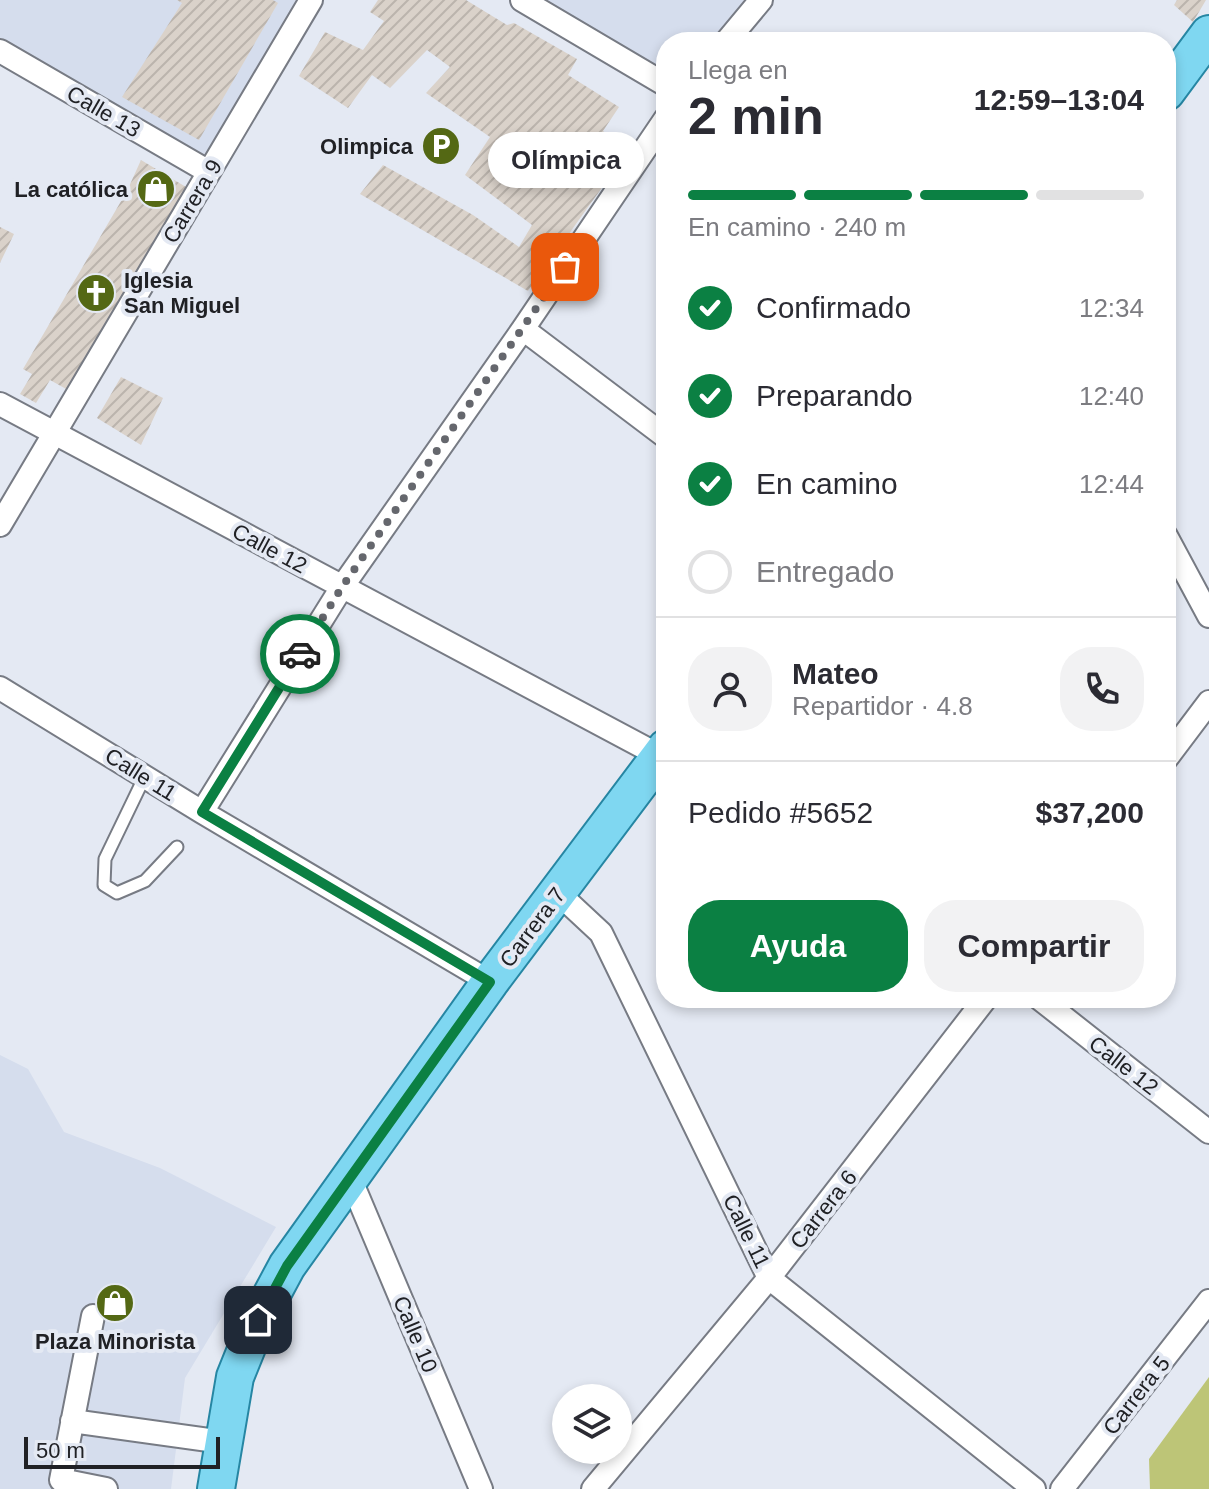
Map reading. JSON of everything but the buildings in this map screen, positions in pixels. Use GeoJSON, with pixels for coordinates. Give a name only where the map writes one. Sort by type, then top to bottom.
{"type":"FeatureCollection","features":[{"type":"Feature","properties":{"kind":"main road"},"geometry":{"type":"LineString","coordinates":[[1176,79],[1209,34]]}},
{"type":"Feature","properties":{"kind":"main road","name":"Carrera 7"},"geometry":{"type":"LineString","coordinates":[[216,1489],[235,1377],[258,1320],[287,1266],[490,982],[656,766]]}},
{"type":"Feature","properties":{"kind":"street","name":"Carrera 9"},"geometry":{"type":"LineString","coordinates":[[0,525],[311,0]]}},
{"type":"Feature","properties":{"kind":"street"},"geometry":{"type":"LineString","coordinates":[[522,0],[656,79]]}},
{"type":"Feature","properties":{"kind":"street"},"geometry":{"type":"LineString","coordinates":[[734,32],[761,0]]}},
{"type":"Feature","properties":{"kind":"street","name":"Calle 13"},"geometry":{"type":"LineString","coordinates":[[0,51],[209,172]]}},
{"type":"Feature","properties":{"kind":"street"},"geometry":{"type":"LineString","coordinates":[[202,812],[342,587],[656,133]]}},
{"type":"Feature","properties":{"kind":"street"},"geometry":{"type":"LineString","coordinates":[[523,329],[656,429]]}},
{"type":"Feature","properties":{"kind":"street","name":"Calle 12"},"geometry":{"type":"LineString","coordinates":[[0,404],[656,752]]}},
{"type":"Feature","properties":{"kind":"street"},"geometry":{"type":"LineString","coordinates":[[1176,555],[1209,616]]}},
{"type":"Feature","properties":{"kind":"street","name":"Calle 11"},"geometry":{"type":"LineString","coordinates":[[0,688],[202,812],[490,982]]}},
{"type":"Feature","properties":{"kind":"street"},"geometry":{"type":"LineString","coordinates":[[1176,746],[1209,702]]}},
{"type":"Feature","properties":{"kind":"street","name":"Calle 11"},"geometry":{"type":"LineString","coordinates":[[558,893],[601,933],[769,1278],[1034,1489]]}},
{"type":"Feature","properties":{"kind":"street","name":"Carrera 6"},"geometry":{"type":"LineString","coordinates":[[593,1489],[769,1278],[978,1008]]}},
{"type":"Feature","properties":{"kind":"street","name":"Calle 12"},"geometry":{"type":"LineString","coordinates":[[1052,1008],[1209,1132]]}},
{"type":"Feature","properties":{"kind":"street","name":"Calle 10"},"geometry":{"type":"LineString","coordinates":[[350,1178],[481,1489]]}},
{"type":"Feature","properties":{"kind":"street","name":"Carrera 5"},"geometry":{"type":"LineString","coordinates":[[1062,1489],[1209,1301]]}},
{"type":"Feature","properties":{"kind":"street"},"geometry":{"type":"LineString","coordinates":[[93,1316],[61,1480],[106,1489]]}},
{"type":"Feature","properties":{"kind":"street"},"geometry":{"type":"LineString","coordinates":[[72,1421],[223,1442]]}},
{"type":"Feature","properties":{"kind":"lane"},"geometry":{"type":"LineString","coordinates":[[145,776],[105,859],[104,885],[117,893],[145,881],[177,847]]}},
{"type":"Feature","properties":{"kind":"shaded area"},"geometry":{"type":"Polygon","coordinates":[[[0,0],[311,0],[209,172],[0,51],[0,0]]]}},
{"type":"Feature","properties":{"kind":"shaded area"},"geometry":{"type":"Polygon","coordinates":[[[522,0],[761,0],[734,32],[656,32],[656,79],[522,0]]]}},
{"type":"Feature","properties":{"kind":"shaded area","name":"Plaza Minorista"},"geometry":{"type":"Polygon","coordinates":[[[0,1055],[28,1069],[64,1132],[160,1168],[276,1227],[185,1378],[171,1489],[0,1489],[0,1055]]]}},
{"type":"Feature","properties":{"kind":"green space"},"geometry":{"type":"Polygon","coordinates":[[[1209,1377],[1209,1489],[1150,1489],[1149,1459],[1209,1377]]]}},
{"type":"Feature","properties":{"kind":"way so far"},"geometry":{"type":"LineString","coordinates":[[300,654],[342,587],[565,267]]}},
{"type":"Feature","properties":{"kind":"place","name":"Olimpica"},"geometry":{"type":"Point","coordinates":[441,146]}},
{"type":"Feature","properties":{"kind":"place","name":"La católica"},"geometry":{"type":"Point","coordinates":[156,189]}},
{"type":"Feature","properties":{"kind":"place","name":"Olímpica"},"geometry":{"type":"Point","coordinates":[565,267]}},
{"type":"Feature","properties":{"kind":"place","name":"Iglesia San Miguel"},"geometry":{"type":"Point","coordinates":[96,293]}},
{"type":"Feature","properties":{"kind":"place","name":"Plaza Minorista"},"geometry":{"type":"Point","coordinates":[115,1303]}},
{"type":"Feature","properties":{"kind":"route"},"geometry":{"type":"LineString","coordinates":[[258,1320],[287,1266],[490,982],[202,812],[300,654]]}}]}
